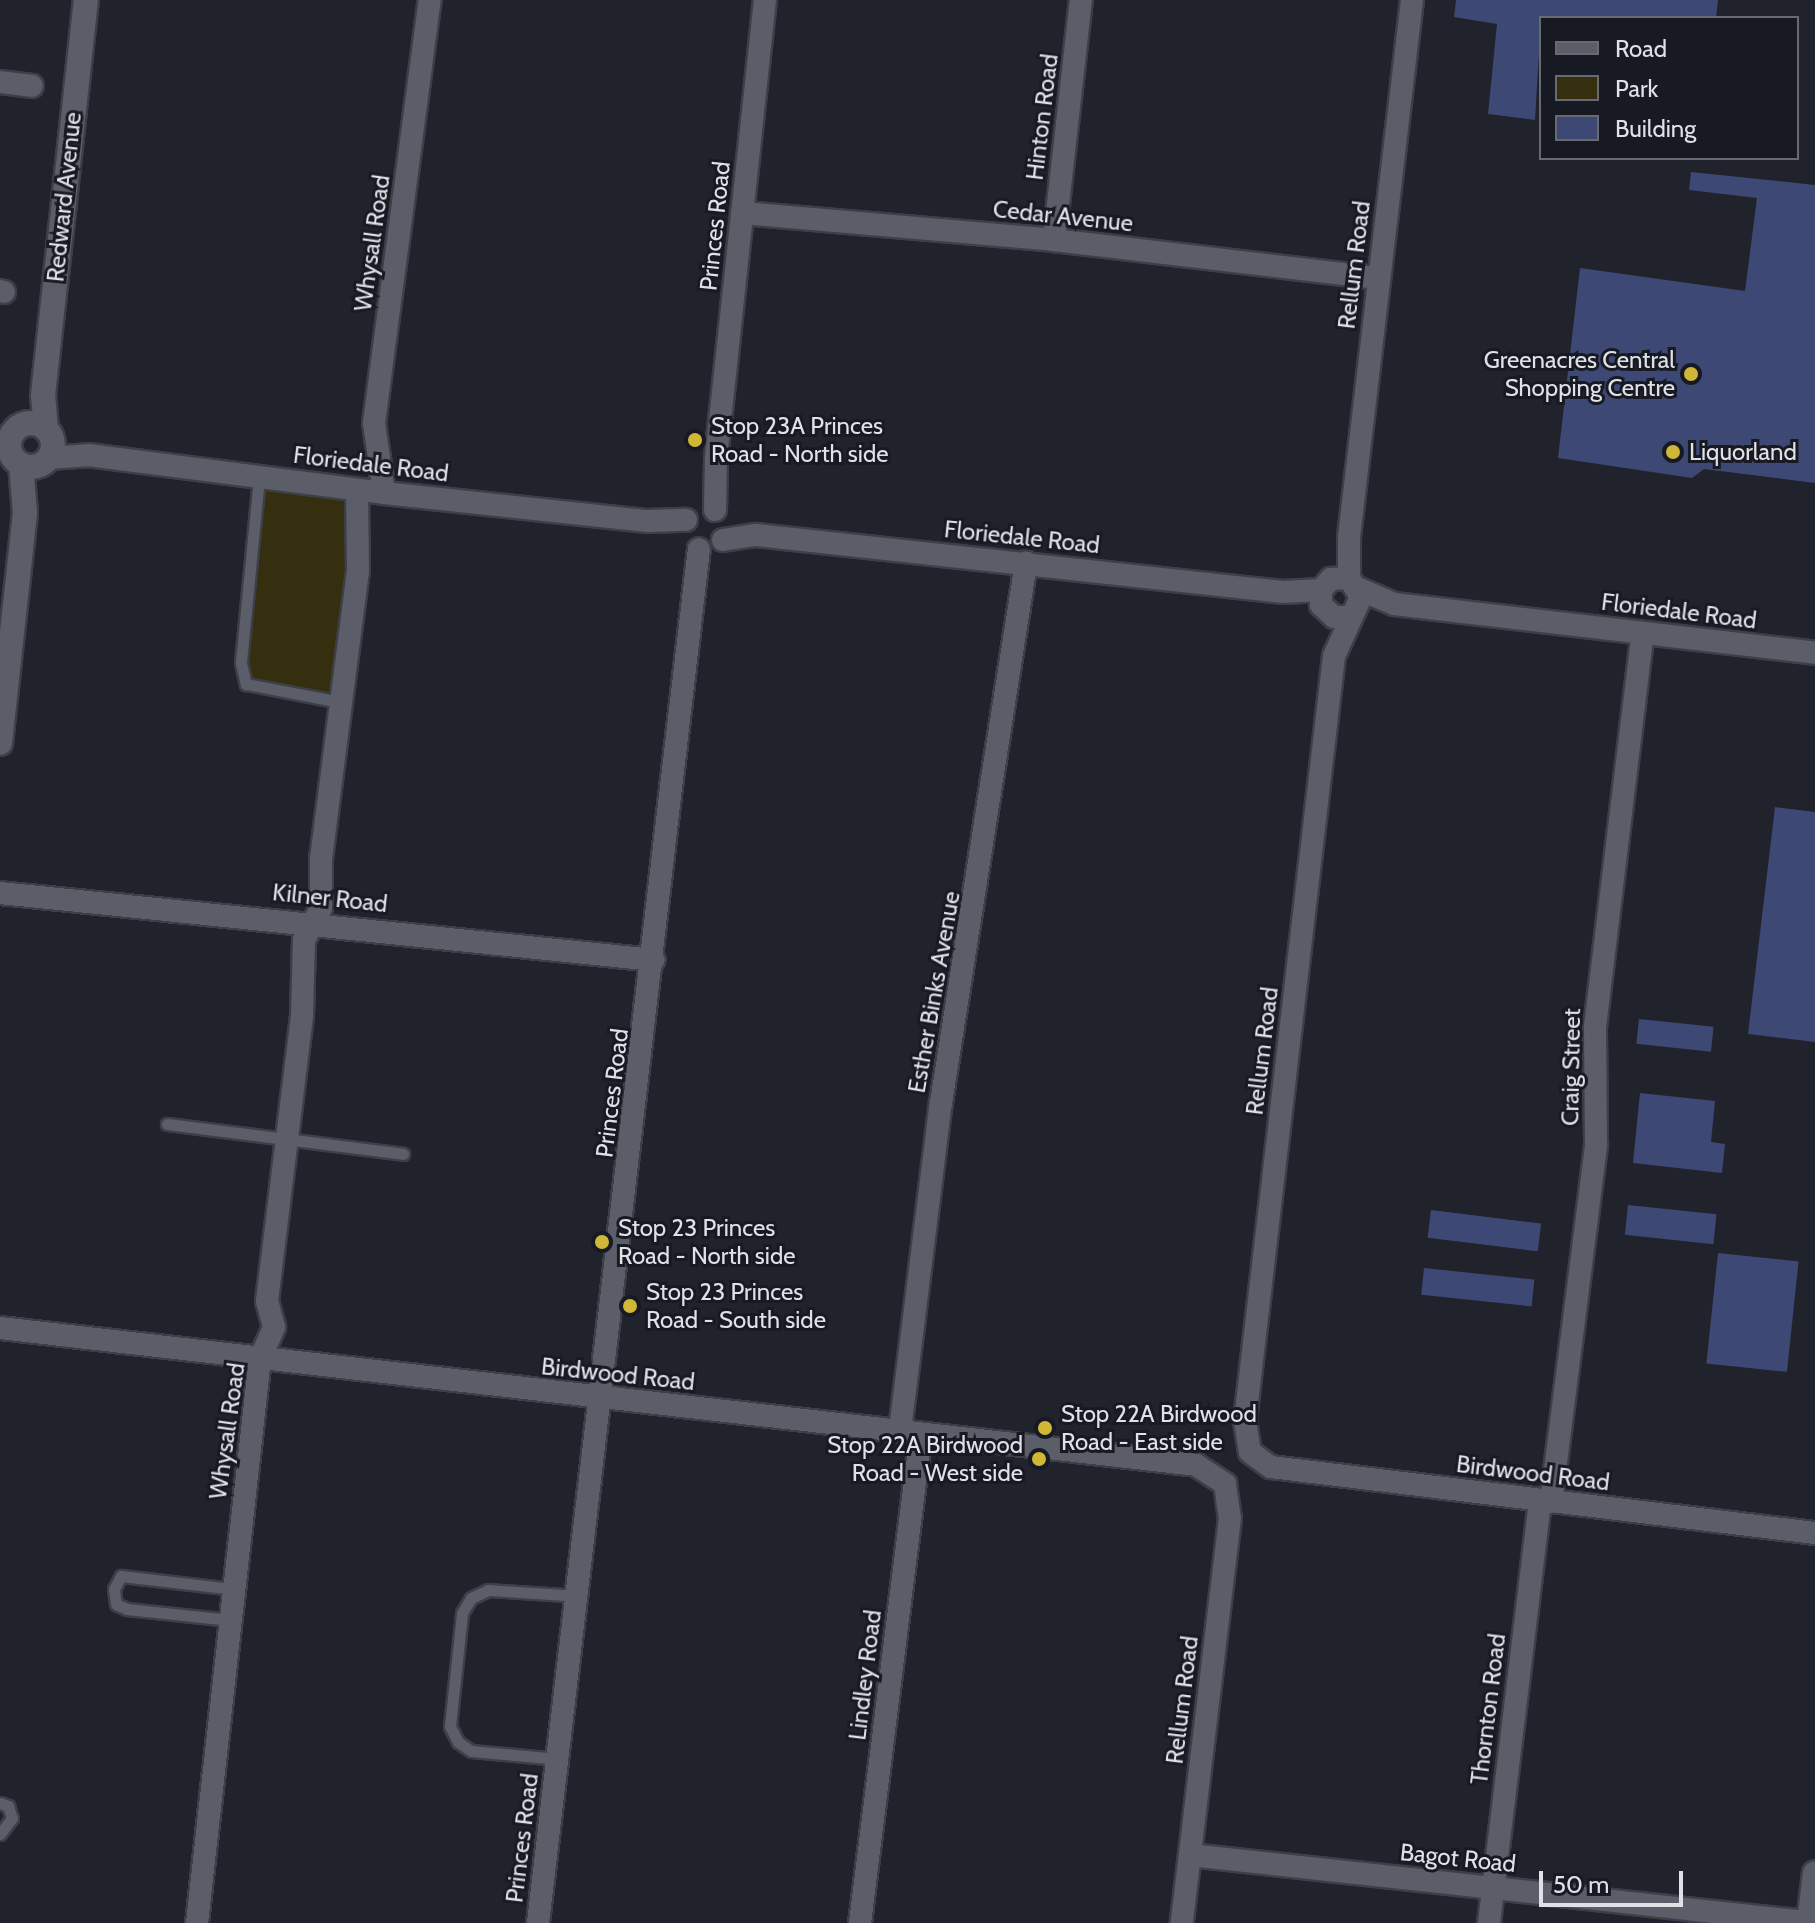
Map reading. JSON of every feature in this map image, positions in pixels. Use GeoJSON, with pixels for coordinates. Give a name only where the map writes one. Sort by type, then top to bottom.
{"type":"FeatureCollection","features":[{"type":"Feature","properties":{"kind":"street","name":"Redward Avenue"},"geometry":{"type":"LineString","coordinates":[[0,743],[6,634],[25,513],[42,451],[43,395],[86,0]]}},
{"type":"Feature","properties":{"kind":"street","name":"Whysall Road"},"geometry":{"type":"LineString","coordinates":[[384,493],[374,423],[430,0]]}},
{"type":"Feature","properties":{"kind":"street","name":"Princes Road"},"geometry":{"type":"LineString","coordinates":[[538,1923],[716,458],[765,0]]}},
{"type":"Feature","properties":{"kind":"street","name":"Hinton Road"},"geometry":{"type":"LineString","coordinates":[[1054,240],[1081,0]]}},
{"type":"Feature","properties":{"kind":"street","name":"Rellum Road"},"geometry":{"type":"LineString","coordinates":[[1250,1452],[1245,1421],[1339,598],[1349,537],[1412,0]]}},
{"type":"Feature","properties":{"kind":"street"},"geometry":{"type":"LineString","coordinates":[[0,82],[32,86]]}},
{"type":"Feature","properties":{"kind":"street","name":"Cedar Avenue"},"geometry":{"type":"LineString","coordinates":[[742,213],[1054,240],[1378,278]]}},
{"type":"Feature","properties":{"kind":"street","name":"Redward Avenue"},"geometry":{"type":"LineString","coordinates":[[21,426],[43,395]]}},
{"type":"Feature","properties":{"kind":"street"},"geometry":{"type":"LineString","coordinates":[[32,423],[42,451],[10,444],[21,426],[32,423]]}},
{"type":"Feature","properties":{"kind":"street","name":"Floriedale Road"},"geometry":{"type":"LineString","coordinates":[[42,451],[357,490],[1815,653]]}},
{"type":"Feature","properties":{"kind":"street","name":"Whysall Road"},"geometry":{"type":"LineString","coordinates":[[197,1923],[260,1359],[271,1343],[274,1327],[267,1301],[302,1016],[304,940],[321,908],[321,859],[358,572],[357,490]]}},
{"type":"Feature","properties":{"kind":"street","name":"Esther Binks Avenue"},"geometry":{"type":"LineString","coordinates":[[910,1432],[941,1103],[1026,563]]}},
{"type":"Feature","properties":{"kind":"street","name":"Craig Street"},"geometry":{"type":"LineString","coordinates":[[1545,1501],[1596,1144],[1595,1027],[1643,633]]}},
{"type":"Feature","properties":{"kind":"street","name":"Kilner Road"},"geometry":{"type":"LineString","coordinates":[[0,893],[313,922],[654,960]]}},
{"type":"Feature","properties":{"kind":"street","name":"Birdwood Road"},"geometry":{"type":"LineString","coordinates":[[0,1328],[1196,1465],[1225,1484]]}},
{"type":"Feature","properties":{"kind":"street","name":"Lindley Road"},"geometry":{"type":"LineString","coordinates":[[860,1923],[910,1432]]}},
{"type":"Feature","properties":{"kind":"street","name":"Birdwood Road"},"geometry":{"type":"LineString","coordinates":[[1250,1452],[1271,1467],[1805,1532]]}},
{"type":"Feature","properties":{"kind":"street","name":"Rellum Road"},"geometry":{"type":"LineString","coordinates":[[1182,1923],[1230,1518],[1225,1484]]}},
{"type":"Feature","properties":{"kind":"street","name":"Thornton Road"},"geometry":{"type":"LineString","coordinates":[[1489,1923],[1545,1501]]}},
{"type":"Feature","properties":{"kind":"street","name":"Bagot Road"},"geometry":{"type":"LineString","coordinates":[[1190,1855],[1811,1923]]}},
{"type":"Feature","properties":{"kind":"street"},"geometry":{"type":"LineString","coordinates":[[1811,1923],[1815,1873]]}},
{"type":"Feature","properties":{"kind":"lane"},"geometry":{"type":"LineString","coordinates":[[259,478],[241,663],[246,684],[340,702]]}},
{"type":"Feature","properties":{"kind":"lane"},"geometry":{"type":"LineString","coordinates":[[167,1124],[403,1154]]}},
{"type":"Feature","properties":{"kind":"lane"},"geometry":{"type":"LineString","coordinates":[[230,1620],[127,1609],[116,1604],[114,1589],[121,1576],[234,1589]]}},
{"type":"Feature","properties":{"kind":"lane","name":"Princes Road"},"geometry":{"type":"LineString","coordinates":[[558,1760],[471,1751],[458,1742],[450,1726],[462,1613],[471,1598],[488,1590],[578,1596]]}},
{"type":"Feature","properties":{"kind":"lane"},"geometry":{"type":"LineString","coordinates":[[0,1803],[8,1806],[12,1818],[0,1834]]}},
{"type":"Feature","properties":{"kind":"green space"},"geometry":{"type":"Polygon","coordinates":[[[259,478],[357,490],[340,702],[246,684],[241,663],[259,478]]]}},
{"type":"Feature","properties":{"kind":"building"},"geometry":{"type":"Polygon","coordinates":[[[1456,0],[1718,0],[1716,16],[1539,16],[1535,120],[1488,114],[1497,24],[1454,17],[1456,0]]]}},
{"type":"Feature","properties":{"kind":"building","name":"Greenacres Central Shopping Centre"},"geometry":{"type":"Polygon","coordinates":[[[1691,172],[1815,185],[1815,483],[1704,469],[1692,478],[1558,458],[1580,268],[1745,291],[1757,198],[1689,190],[1691,172]]]}},
{"type":"Feature","properties":{"kind":"building"},"geometry":{"type":"Polygon","coordinates":[[[1775,807],[1815,812],[1815,1042],[1748,1034],[1775,807]]]}},
{"type":"Feature","properties":{"kind":"building"},"geometry":{"type":"Polygon","coordinates":[[[1639,1019],[1714,1027],[1711,1052],[1636,1044],[1639,1019]]]}},
{"type":"Feature","properties":{"kind":"building"},"geometry":{"type":"Polygon","coordinates":[[[1640,1093],[1715,1101],[1711,1142],[1725,1144],[1722,1173],[1633,1163],[1640,1093]]]}},
{"type":"Feature","properties":{"kind":"building"},"geometry":{"type":"Polygon","coordinates":[[[1628,1205],[1717,1214],[1713,1244],[1625,1235],[1628,1205]]]}},
{"type":"Feature","properties":{"kind":"building"},"geometry":{"type":"Polygon","coordinates":[[[1431,1210],[1541,1224],[1538,1251],[1428,1238],[1431,1210]]]}},
{"type":"Feature","properties":{"kind":"building"},"geometry":{"type":"Polygon","coordinates":[[[1718,1253],[1799,1261],[1787,1372],[1706,1363],[1718,1253]]]}},
{"type":"Feature","properties":{"kind":"building"},"geometry":{"type":"Polygon","coordinates":[[[1424,1268],[1534,1280],[1532,1306],[1421,1295],[1424,1268]]]}},
{"type":"Feature","properties":{"kind":"place","name":"Greenacres Central Shopping Centre"},"geometry":{"type":"Point","coordinates":[1691,374]}},
{"type":"Feature","properties":{"kind":"place","name":"Stop 23A Princes Road - North side"},"geometry":{"type":"Point","coordinates":[695,440]}},
{"type":"Feature","properties":{"kind":"place","name":"Liquorland"},"geometry":{"type":"Point","coordinates":[1673,452]}},
{"type":"Feature","properties":{"kind":"place","name":"Stop 23 Princes Road - North side"},"geometry":{"type":"Point","coordinates":[602,1242]}},
{"type":"Feature","properties":{"kind":"place","name":"Stop 23 Princes Road - South side"},"geometry":{"type":"Point","coordinates":[630,1306]}},
{"type":"Feature","properties":{"kind":"place","name":"Stop 22A Birdwood Road - East side"},"geometry":{"type":"Point","coordinates":[1045,1428]}},
{"type":"Feature","properties":{"kind":"place","name":"Stop 22A Birdwood Road - West side"},"geometry":{"type":"Point","coordinates":[1039,1459]}}]}
